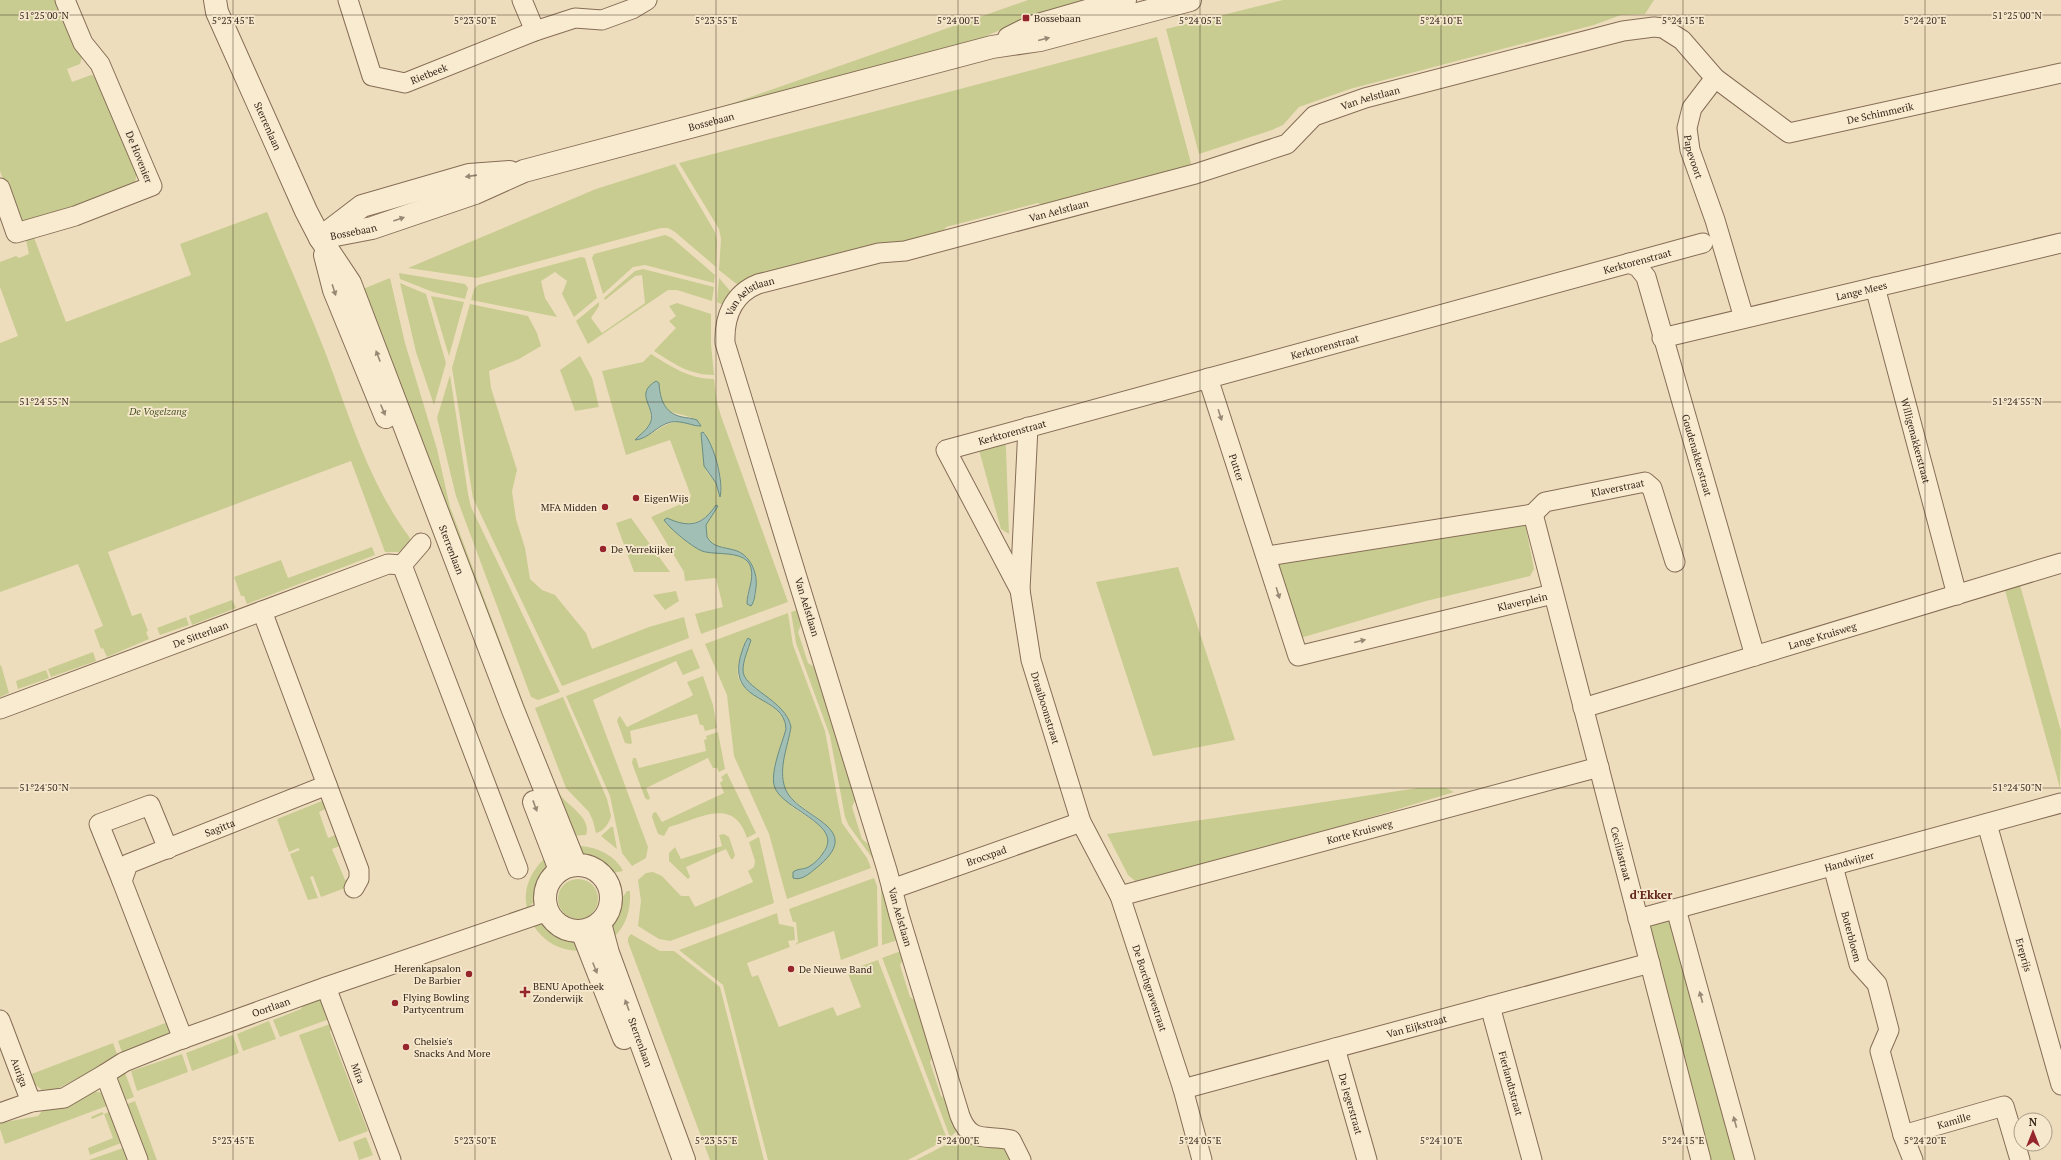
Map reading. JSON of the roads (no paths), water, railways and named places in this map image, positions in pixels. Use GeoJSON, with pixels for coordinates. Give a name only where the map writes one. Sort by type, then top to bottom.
{"type":"FeatureCollection","features":[{"type":"Feature","properties":{"kind":"street","name":"De Hovenier"},"geometry":{"type":"LineString","coordinates":[[0,188],[16,233],[75,216],[152,186],[100,64],[83,43],[65,0]]}},
{"type":"Feature","properties":{"kind":"street","name":"Rietbeek"},"geometry":{"type":"LineString","coordinates":[[348,0],[372,76],[405,83],[535,31],[575,18],[602,20],[632,9],[647,0]]}},
{"type":"Feature","properties":{"kind":"street"},"geometry":{"type":"LineString","coordinates":[[522,0],[535,31]]}},
{"type":"Feature","properties":{"kind":"street","name":"Bossebaan"},"geometry":{"type":"LineString","coordinates":[[320,238],[372,228],[475,193],[524,171],[992,47],[1031,27],[1118,5],[1190,0]]}},
{"type":"Feature","properties":{"kind":"street","name":"Sterrenlaan"},"geometry":{"type":"LineString","coordinates":[[213,4],[320,238],[350,283],[513,710],[567,867]]}},
{"type":"Feature","properties":{"kind":"street","name":"Van Aelstlaan"},"geometry":{"type":"LineString","coordinates":[[1021,1160],[1011,1140],[1000,1137],[989,1139],[976,1136],[964,1128],[880,847],[725,343],[727,317],[740,294],[751,287],[766,282],[879,254],[904,251],[1202,171],[1287,144],[1314,116],[1365,98],[1623,31],[1654,27],[1663,28],[1682,40],[1715,78]]}},
{"type":"Feature","properties":{"kind":"street","name":"De Schimmerik"},"geometry":{"type":"LineString","coordinates":[[1715,78],[1789,133],[2061,73]]}},
{"type":"Feature","properties":{"kind":"street","name":"Papevoort"},"geometry":{"type":"LineString","coordinates":[[1715,78],[1692,108],[1687,128],[1690,150],[1715,220],[1744,318]]}},
{"type":"Feature","properties":{"kind":"street","name":"Kerktorenstraat"},"geometry":{"type":"LineString","coordinates":[[946,450],[1703,243]]}},
{"type":"Feature","properties":{"kind":"street","name":"Lange Mees"},"geometry":{"type":"LineString","coordinates":[[1662,338],[1875,287],[2060,248]]}},
{"type":"Feature","properties":{"kind":"street","name":"Goudenakkerstraat"},"geometry":{"type":"LineString","coordinates":[[1629,263],[1638,267],[1646,277],[1662,338],[1755,656]]}},
{"type":"Feature","properties":{"kind":"street","name":"Willigenakkerstraat"},"geometry":{"type":"LineString","coordinates":[[1875,287],[1957,595]]}},
{"type":"Feature","properties":{"kind":"street","name":"Putter"},"geometry":{"type":"LineString","coordinates":[[1208,378],[1266,556]]}},
{"type":"Feature","properties":{"kind":"street","name":"Draaiboomstraat"},"geometry":{"type":"LineString","coordinates":[[1028,427],[1020,590],[1031,660],[1081,822]]}},
{"type":"Feature","properties":{"kind":"street","name":"Draaiboomstraat"},"geometry":{"type":"LineString","coordinates":[[946,450],[1020,590]]}},
{"type":"Feature","properties":{"kind":"street","name":"Klaverstraat"},"geometry":{"type":"LineString","coordinates":[[1533,514],[1545,502],[1645,482],[1652,488],[1675,562]]}},
{"type":"Feature","properties":{"kind":"street"},"geometry":{"type":"LineString","coordinates":[[1266,556],[1533,514]]}},
{"type":"Feature","properties":{"kind":"street","name":"Klaverplein"},"geometry":{"type":"LineString","coordinates":[[1266,556],[1298,656],[1553,594],[1533,514]]}},
{"type":"Feature","properties":{"kind":"street"},"geometry":{"type":"LineString","coordinates":[[421,543],[402,565],[518,869]]}},
{"type":"Feature","properties":{"kind":"street","name":"Lange Kruisweg"},"geometry":{"type":"LineString","coordinates":[[1583,708],[2061,563]]}},
{"type":"Feature","properties":{"kind":"street","name":"De Sitterlaan"},"geometry":{"type":"LineString","coordinates":[[0,709],[388,564],[402,565]]}},
{"type":"Feature","properties":{"kind":"street","name":"Ceciliastraat"},"geometry":{"type":"LineString","coordinates":[[1553,594],[1701,1160]]}},
{"type":"Feature","properties":{"kind":"street"},"geometry":{"type":"LineString","coordinates":[[262,611],[360,870],[359,880],[354,888]]}},
{"type":"Feature","properties":{"kind":"street","name":"Korte Kruisweg"},"geometry":{"type":"LineString","coordinates":[[1120,896],[1599,767]]}},
{"type":"Feature","properties":{"kind":"street","name":"Sagitta"},"geometry":{"type":"LineString","coordinates":[[122,881],[128,864],[327,785]]}},
{"type":"Feature","properties":{"kind":"street","name":"Handwijzer"},"geometry":{"type":"LineString","coordinates":[[1638,919],[2061,803]]}},
{"type":"Feature","properties":{"kind":"street"},"geometry":{"type":"LineString","coordinates":[[168,849],[150,806],[99,824],[183,1039]]}},
{"type":"Feature","properties":{"kind":"street","name":"Brocxpad"},"geometry":{"type":"LineString","coordinates":[[892,890],[1081,822]]}},
{"type":"Feature","properties":{"kind":"street","name":"De Borchgravestraat"},"geometry":{"type":"LineString","coordinates":[[1081,822],[1120,896],[1183,1089],[1202,1160]]}},
{"type":"Feature","properties":{"kind":"street","name":"Ereprijs"},"geometry":{"type":"LineString","coordinates":[[1987,824],[2061,1085]]}},
{"type":"Feature","properties":{"kind":"street","name":"Boterbloem"},"geometry":{"type":"LineString","coordinates":[[1833,866],[1859,964],[1877,984],[1889,1030],[1880,1051],[1899,1115],[1903,1135],[1912,1160]]}},
{"type":"Feature","properties":{"kind":"street"},"geometry":{"type":"LineString","coordinates":[[567,867],[594,868],[604,876],[610,886],[612,896],[611,906],[607,915],[591,927],[571,931],[562,927],[553,920],[548,912],[545,893],[548,884],[553,876],[567,867]]}},
{"type":"Feature","properties":{"kind":"street"},"geometry":{"type":"LineString","coordinates":[[1676,909],[1745,1160]]}},
{"type":"Feature","properties":{"kind":"street","name":"Oortlaan"},"geometry":{"type":"LineString","coordinates":[[0,1113],[31,1102],[64,1098],[124,1062],[183,1039],[326,987],[548,912]]}},
{"type":"Feature","properties":{"kind":"street","name":"Sterrenlaan"},"geometry":{"type":"LineString","coordinates":[[591,927],[671,1160]]}},
{"type":"Feature","properties":{"kind":"street","name":"Sterrenlaan"},"geometry":{"type":"LineString","coordinates":[[591,927],[608,953],[684,1160]]}},
{"type":"Feature","properties":{"kind":"street","name":"Van Eijkstraat"},"geometry":{"type":"LineString","coordinates":[[1183,1089],[1650,963]]}},
{"type":"Feature","properties":{"kind":"street","name":"Mira"},"geometry":{"type":"LineString","coordinates":[[326,987],[391,1160]]}},
{"type":"Feature","properties":{"kind":"street","name":"Fierlandtstraat"},"geometry":{"type":"LineString","coordinates":[[1490,1006],[1532,1160]]}},
{"type":"Feature","properties":{"kind":"street","name":"Auriga"},"geometry":{"type":"LineString","coordinates":[[0,1020],[31,1102]]}},
{"type":"Feature","properties":{"kind":"street","name":"De Jegerstraat"},"geometry":{"type":"LineString","coordinates":[[1335,1048],[1367,1160]]}},
{"type":"Feature","properties":{"kind":"street"},"geometry":{"type":"LineString","coordinates":[[106,1074],[138,1160]]}},
{"type":"Feature","properties":{"kind":"street","name":"Kamille"},"geometry":{"type":"LineString","coordinates":[[1903,1135],[2004,1106],[2020,1160]]}},
{"type":"Feature","properties":{"kind":"water"},"geometry":{"type":"Polygon","coordinates":[[[656,381],[659,383],[660,394],[667,409],[676,415],[697,420],[701,426],[671,422],[661,426],[645,437],[635,440],[650,424],[651,416],[646,391],[656,381]]]}},
{"type":"Feature","properties":{"kind":"water"},"geometry":{"type":"Polygon","coordinates":[[[703,432],[711,445],[717,463],[721,482],[720,497],[716,483],[704,466],[701,433],[703,432]]]}},
{"type":"Feature","properties":{"kind":"water"},"geometry":{"type":"Polygon","coordinates":[[[716,505],[718,506],[706,525],[707,537],[712,543],[740,552],[749,560],[756,576],[755,597],[751,606],[747,604],[752,577],[751,568],[748,562],[743,558],[730,554],[708,552],[698,549],[676,533],[664,520],[667,518],[682,523],[694,523],[706,517],[716,505]]]}},
{"type":"Feature","properties":{"kind":"water"},"geometry":{"type":"Polygon","coordinates":[[[748,638],[751,640],[744,662],[743,670],[745,677],[749,683],[781,709],[791,727],[783,765],[783,780],[785,788],[792,799],[825,824],[833,833],[835,843],[830,854],[815,869],[799,879],[793,878],[793,872],[808,867],[819,859],[828,843],[826,834],[820,826],[790,804],[775,788],[775,767],[786,729],[783,718],[777,710],[749,692],[742,684],[739,673],[740,658],[748,638]]]}},
{"type":"Feature","properties":{"kind":"place","name":"Bossebaan"},"geometry":{"type":"Point","coordinates":[1026,18]}},
{"type":"Feature","properties":{"kind":"place","name":"EigenWijs"},"geometry":{"type":"Point","coordinates":[636,498]}},
{"type":"Feature","properties":{"kind":"place","name":"MFA Midden"},"geometry":{"type":"Point","coordinates":[605,507]}},
{"type":"Feature","properties":{"kind":"place","name":"De Verrekijker"},"geometry":{"type":"Point","coordinates":[603,549]}},
{"type":"Feature","properties":{"kind":"place","name":"De Nieuwe Band"},"geometry":{"type":"Point","coordinates":[791,969]}},
{"type":"Feature","properties":{"kind":"place","name":"Herenkapsalon De Barbier"},"geometry":{"type":"Point","coordinates":[469,974]}},
{"type":"Feature","properties":{"kind":"place","name":"BENU Apotheek Zonderwijk"},"geometry":{"type":"Point","coordinates":[525,992]}},
{"type":"Feature","properties":{"kind":"place","name":"Flying Bowling Partycentrum"},"geometry":{"type":"Point","coordinates":[395,1003]}},
{"type":"Feature","properties":{"kind":"place","name":"Chelsie's Snacks And More"},"geometry":{"type":"Point","coordinates":[406,1047]}},
{"type":"Feature","properties":{"kind":"district","name":"d'Ekker"},"geometry":{"type":"Point","coordinates":[1651,894]}},
{"type":"Feature","properties":{"kind":"park label","name":"De Vogelzang"},"geometry":{"type":"Point","coordinates":[158,411]}}]}
